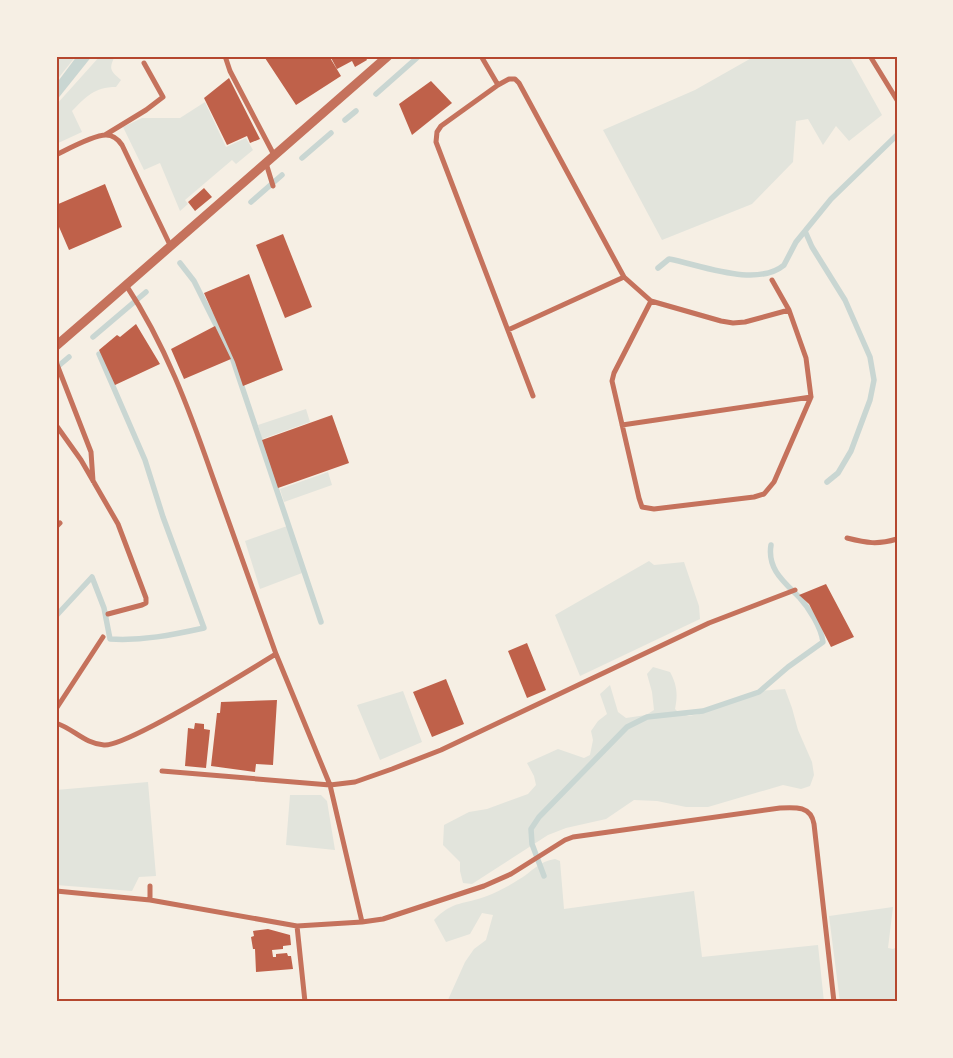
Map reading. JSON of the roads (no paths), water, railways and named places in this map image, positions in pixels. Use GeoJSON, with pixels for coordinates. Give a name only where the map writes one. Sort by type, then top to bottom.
{"type":"FeatureCollection","features":[{"type":"Feature","properties":{"kind":"street"},"geometry":{"type":"LineString","coordinates":[[226,56],[230,71],[274,156]]}},
{"type":"Feature","properties":{"kind":"street"},"geometry":{"type":"LineString","coordinates":[[56,346],[388,56]]}},
{"type":"Feature","properties":{"kind":"street"},"geometry":{"type":"LineString","coordinates":[[481,56],[498,85]]}},
{"type":"Feature","properties":{"kind":"street"},"geometry":{"type":"LineString","coordinates":[[870,56],[897,100]]}},
{"type":"Feature","properties":{"kind":"street"},"geometry":{"type":"LineString","coordinates":[[56,155],[83,142],[105,135],[146,110],[163,97],[144,63]]}},
{"type":"Feature","properties":{"kind":"street"},"geometry":{"type":"LineString","coordinates":[[533,396],[436,142],[436,132],[441,126],[509,78],[515,79],[519,83],[624,278],[651,302],[733,323],[745,322],[789,310]]}},
{"type":"Feature","properties":{"kind":"street"},"geometry":{"type":"LineString","coordinates":[[105,135],[116,138],[122,145],[171,247]]}},
{"type":"Feature","properties":{"kind":"street"},"geometry":{"type":"LineString","coordinates":[[266,162],[274,186]]}},
{"type":"Feature","properties":{"kind":"street"},"geometry":{"type":"LineString","coordinates":[[508,330],[624,278]]}},
{"type":"Feature","properties":{"kind":"street"},"geometry":{"type":"LineString","coordinates":[[651,302],[614,373],[612,381],[642,507],[654,509],[754,497],[764,494],[774,482],[811,397],[806,358],[789,310],[772,280]]}},
{"type":"Feature","properties":{"kind":"street"},"geometry":{"type":"LineString","coordinates":[[126,285],[140,305],[163,348],[190,413],[276,654],[330,785],[362,922]]}},
{"type":"Feature","properties":{"kind":"street"},"geometry":{"type":"LineString","coordinates":[[56,362],[91,452],[94,481]]}},
{"type":"Feature","properties":{"kind":"street"},"geometry":{"type":"LineString","coordinates":[[622,425],[811,397]]}},
{"type":"Feature","properties":{"kind":"street"},"geometry":{"type":"LineString","coordinates":[[56,425],[94,481],[118,524],[146,600],[142,605],[108,614]]}},
{"type":"Feature","properties":{"kind":"street"},"geometry":{"type":"LineString","coordinates":[[848,538],[870,544],[897,539]]}},
{"type":"Feature","properties":{"kind":"street"},"geometry":{"type":"LineString","coordinates":[[162,771],[330,785],[355,782],[441,750],[709,623],[795,590]]}},
{"type":"Feature","properties":{"kind":"street"},"geometry":{"type":"LineString","coordinates":[[56,709],[103,637]]}},
{"type":"Feature","properties":{"kind":"street"},"geometry":{"type":"LineString","coordinates":[[56,723],[70,729],[90,743],[106,746],[116,744],[159,722],[276,654]]}},
{"type":"Feature","properties":{"kind":"street"},"geometry":{"type":"LineString","coordinates":[[56,891],[150,900],[298,926],[362,922],[383,919],[484,886],[511,874],[565,840],[573,837],[780,808],[804,808],[813,818],[814,824],[834,1002]]}},
{"type":"Feature","properties":{"kind":"street"},"geometry":{"type":"LineString","coordinates":[[150,886],[150,900]]}},
{"type":"Feature","properties":{"kind":"street"},"geometry":{"type":"LineString","coordinates":[[298,926],[304,1002]]}},
{"type":"Feature","properties":{"kind":"waterway"},"geometry":{"type":"LineString","coordinates":[[376,94],[419,56]]}},
{"type":"Feature","properties":{"kind":"waterway"},"geometry":{"type":"LineString","coordinates":[[345,120],[356,111]]}},
{"type":"Feature","properties":{"kind":"waterway"},"geometry":{"type":"LineString","coordinates":[[302,158],[331,133]]}},
{"type":"Feature","properties":{"kind":"waterway"},"geometry":{"type":"LineString","coordinates":[[658,268],[669,259],[728,273],[759,275],[772,272],[784,265],[796,242],[831,199],[897,135]]}},
{"type":"Feature","properties":{"kind":"waterway"},"geometry":{"type":"LineString","coordinates":[[251,202],[282,175]]}},
{"type":"Feature","properties":{"kind":"waterway"},"geometry":{"type":"LineString","coordinates":[[805,231],[812,247],[845,300],[870,357],[874,380],[870,400],[851,451],[838,473],[827,482]]}},
{"type":"Feature","properties":{"kind":"waterway"},"geometry":{"type":"LineString","coordinates":[[180,263],[194,281],[232,357],[321,622]]}},
{"type":"Feature","properties":{"kind":"waterway"},"geometry":{"type":"LineString","coordinates":[[93,337],[146,292]]}},
{"type":"Feature","properties":{"kind":"waterway"},"geometry":{"type":"LineString","coordinates":[[56,616],[92,577],[104,608],[110,639],[145,638],[204,628],[163,517],[145,460],[99,354]]}},
{"type":"Feature","properties":{"kind":"waterway"},"geometry":{"type":"LineString","coordinates":[[56,368],[69,357]]}},
{"type":"Feature","properties":{"kind":"waterway"},"geometry":{"type":"LineString","coordinates":[[544,876],[532,844],[531,829],[539,817],[627,727],[647,717],[703,711],[759,692],[788,667],[823,642],[820,630],[810,612],[774,568],[770,554],[771,545]]}}]}
